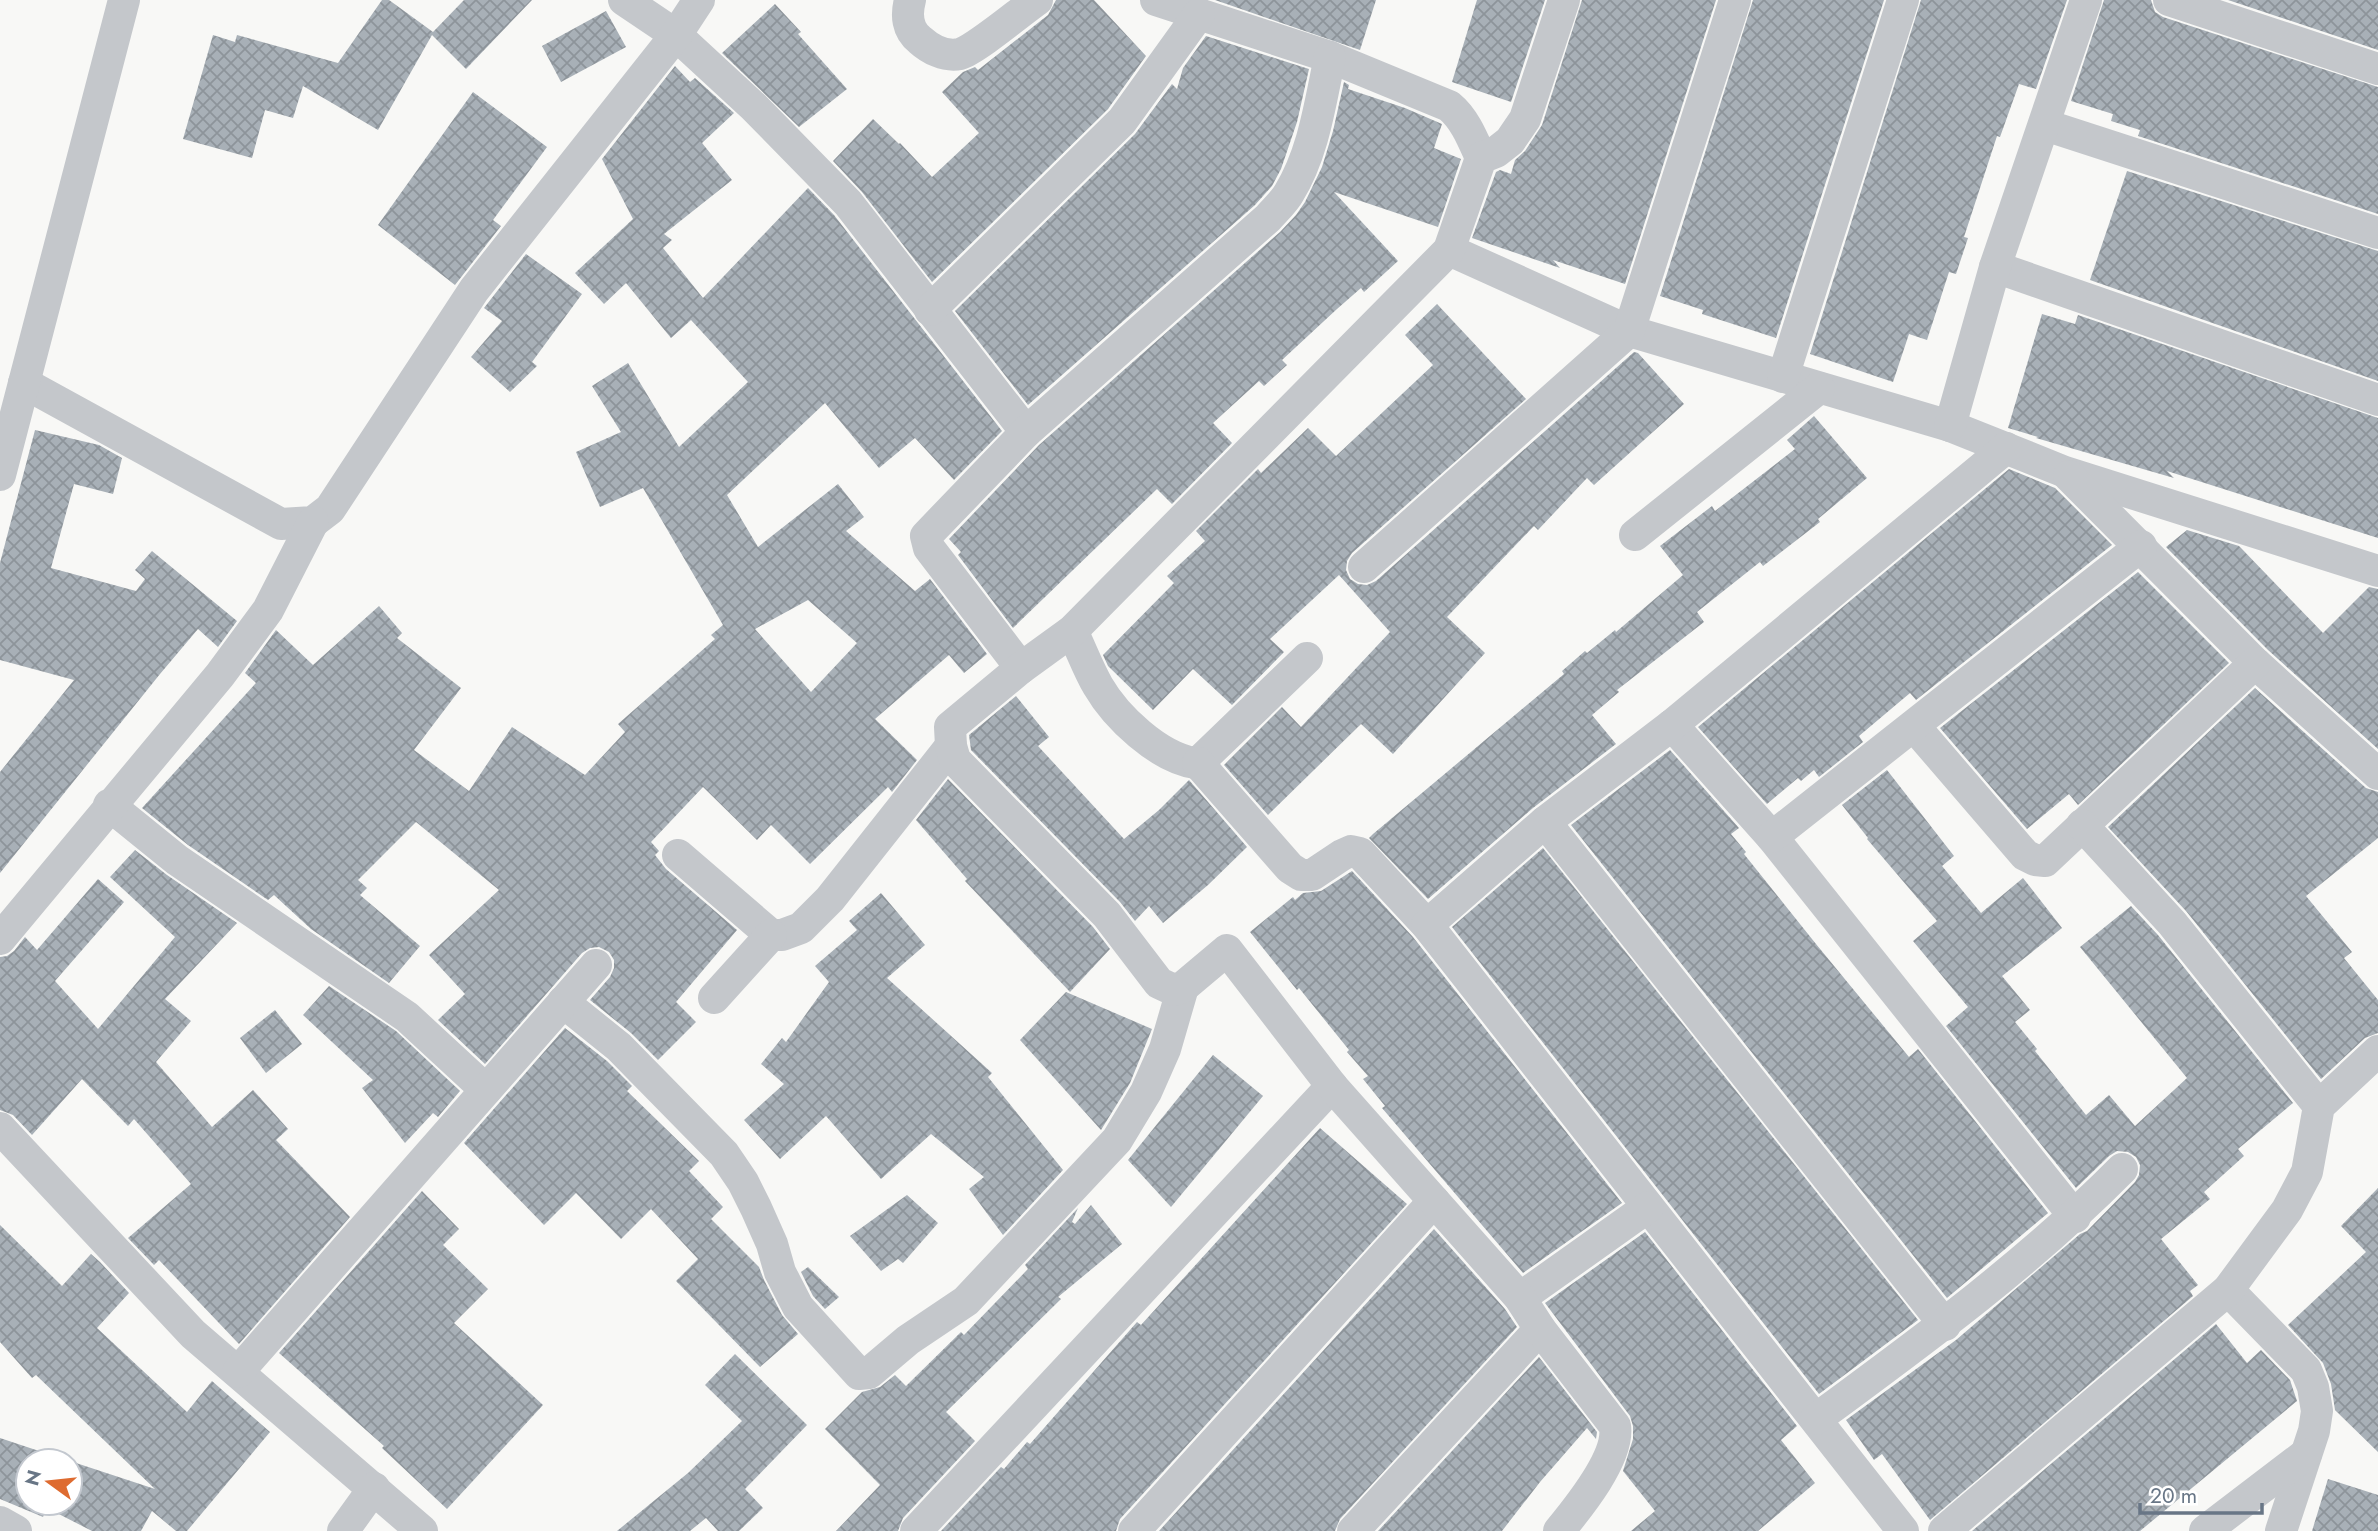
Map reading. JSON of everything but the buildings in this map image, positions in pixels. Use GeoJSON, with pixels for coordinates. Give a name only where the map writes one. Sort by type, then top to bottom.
{"type":"FeatureCollection","features":[{"type":"Feature","properties":{"kind":"street"},"geometry":{"type":"LineString","coordinates":[[0,475],[124,0]]}},
{"type":"Feature","properties":{"kind":"street"},"geometry":{"type":"LineString","coordinates":[[624,0],[676,35],[754,107],[848,203],[903,270],[930,310],[1026,432]]}},
{"type":"Feature","properties":{"kind":"street"},"geometry":{"type":"LineString","coordinates":[[0,939],[220,675],[268,610],[313,522],[330,509],[474,290],[676,35],[699,0]]}},
{"type":"Feature","properties":{"kind":"street"},"geometry":{"type":"LineString","coordinates":[[910,0],[909,24],[915,37],[929,48],[948,54],[968,51],[1037,0]]}},
{"type":"Feature","properties":{"kind":"street"},"geometry":{"type":"LineString","coordinates":[[1156,0],[1329,57],[1449,106],[1459,115],[1481,158],[1449,250],[1072,631],[1021,668],[950,727],[951,746],[955,760],[1107,915],[1159,984],[1174,990],[1183,987],[1227,950],[1332,1086],[1520,1298],[1540,1329],[1615,1426],[1616,1434],[1599,1476],[1559,1531]]}},
{"type":"Feature","properties":{"kind":"street"},"geometry":{"type":"LineString","coordinates":[[1481,158],[1496,152],[1510,141],[1525,119],[1564,0]]}},
{"type":"Feature","properties":{"kind":"street"},"geometry":{"type":"LineString","coordinates":[[1364,567],[1629,331],[1735,0]]}},
{"type":"Feature","properties":{"kind":"street"},"geometry":{"type":"LineString","coordinates":[[1783,377],[1903,0]]}},
{"type":"Feature","properties":{"kind":"street"},"geometry":{"type":"LineString","coordinates":[[1950,426],[1995,267],[2086,0]]}},
{"type":"Feature","properties":{"kind":"street"},"geometry":{"type":"LineString","coordinates":[[2169,0],[2378,69]]}},
{"type":"Feature","properties":{"kind":"street"},"geometry":{"type":"LineString","coordinates":[[930,310],[1122,121],[1199,14]]}},
{"type":"Feature","properties":{"kind":"street"},"geometry":{"type":"LineString","coordinates":[[1021,668],[929,548],[926,539],[929,531],[1026,432],[1268,218],[1288,196],[1305,160],[1314,131],[1329,57]]}},
{"type":"Feature","properties":{"kind":"street"},"geometry":{"type":"LineString","coordinates":[[2045,125],[2378,233]]}},
{"type":"Feature","properties":{"kind":"street"},"geometry":{"type":"LineString","coordinates":[[1449,250],[1629,331],[1950,426],[2065,472],[2378,571]]}},
{"type":"Feature","properties":{"kind":"street"},"geometry":{"type":"LineString","coordinates":[[1995,267],[2378,400]]}},
{"type":"Feature","properties":{"kind":"street"},"geometry":{"type":"LineString","coordinates":[[24,383],[281,524],[313,522]]}},
{"type":"Feature","properties":{"kind":"street"},"geometry":{"type":"LineString","coordinates":[[1635,535],[1819,388]]}},
{"type":"Feature","properties":{"kind":"street"},"geometry":{"type":"LineString","coordinates":[[1427,925],[1545,822],[1672,724],[2006,448]]}},
{"type":"Feature","properties":{"kind":"street"},"geometry":{"type":"LineString","coordinates":[[2065,472],[2255,663],[2378,774]]}},
{"type":"Feature","properties":{"kind":"street"},"geometry":{"type":"LineString","coordinates":[[1772,837],[2141,546]]}},
{"type":"Feature","properties":{"kind":"street"},"geometry":{"type":"LineString","coordinates":[[1072,631],[1098,686],[1126,722],[1170,754],[1198,763],[1290,868],[1301,875],[1312,875],[1342,855],[1351,851],[1360,853],[1427,925],[1903,1531]]}},
{"type":"Feature","properties":{"kind":"street"},"geometry":{"type":"LineString","coordinates":[[1198,763],[1307,658]]}},
{"type":"Feature","properties":{"kind":"street"},"geometry":{"type":"LineString","coordinates":[[1914,726],[2025,855],[2045,861],[2255,663]]}},
{"type":"Feature","properties":{"kind":"street"},"geometry":{"type":"LineString","coordinates":[[1672,724],[1772,837],[2075,1217]]}},
{"type":"Feature","properties":{"kind":"street"},"geometry":{"type":"LineString","coordinates":[[678,855],[771,935],[782,935],[802,928],[830,899],[951,746]]}},
{"type":"Feature","properties":{"kind":"street"},"geometry":{"type":"LineString","coordinates":[[109,806],[205,880],[407,1017],[486,1090]]}},
{"type":"Feature","properties":{"kind":"street"},"geometry":{"type":"LineString","coordinates":[[1545,822],[1945,1325]]}},
{"type":"Feature","properties":{"kind":"street"},"geometry":{"type":"LineString","coordinates":[[2082,825],[2172,923],[2319,1105]]}},
{"type":"Feature","properties":{"kind":"street"},"geometry":{"type":"LineString","coordinates":[[714,998],[771,935]]}},
{"type":"Feature","properties":{"kind":"street"},"geometry":{"type":"LineString","coordinates":[[238,1373],[596,965]]}},
{"type":"Feature","properties":{"kind":"street"},"geometry":{"type":"LineString","coordinates":[[563,1002],[619,1047],[724,1154],[743,1182],[772,1244],[780,1272],[798,1307],[859,1374],[869,1373],[908,1340],[966,1301],[1117,1140],[1146,1092],[1165,1049],[1183,987]]}},
{"type":"Feature","properties":{"kind":"street"},"geometry":{"type":"LineString","coordinates":[[1944,1531],[2228,1290],[2287,1210],[2307,1172],[2319,1105],[2378,1051]]}},
{"type":"Feature","properties":{"kind":"street"},"geometry":{"type":"LineString","coordinates":[[916,1531],[1332,1086]]}},
{"type":"Feature","properties":{"kind":"street"},"geometry":{"type":"LineString","coordinates":[[0,1128],[192,1335],[422,1531]]}},
{"type":"Feature","properties":{"kind":"street"},"geometry":{"type":"LineString","coordinates":[[1816,1419],[1945,1325],[2075,1217],[2122,1169]]}},
{"type":"Feature","properties":{"kind":"street"},"geometry":{"type":"LineString","coordinates":[[1134,1531],[1434,1201]]}},
{"type":"Feature","properties":{"kind":"street"},"geometry":{"type":"LineString","coordinates":[[1520,1298],[1647,1207]]}},
{"type":"Feature","properties":{"kind":"street"},"geometry":{"type":"LineString","coordinates":[[2228,1290],[2306,1370],[2313,1387],[2317,1411],[2281,1531]]}},
{"type":"Feature","properties":{"kind":"street"},"geometry":{"type":"LineString","coordinates":[[1353,1531],[1540,1329]]}},
{"type":"Feature","properties":{"kind":"street"},"geometry":{"type":"LineString","coordinates":[[2205,1531],[2306,1454]]}},
{"type":"Feature","properties":{"kind":"street"},"geometry":{"type":"LineString","coordinates":[[343,1531],[374,1488]]}},
{"type":"Feature","properties":{"kind":"street"},"geometry":{"type":"LineString","coordinates":[[0,1522],[16,1531]]}}]}
